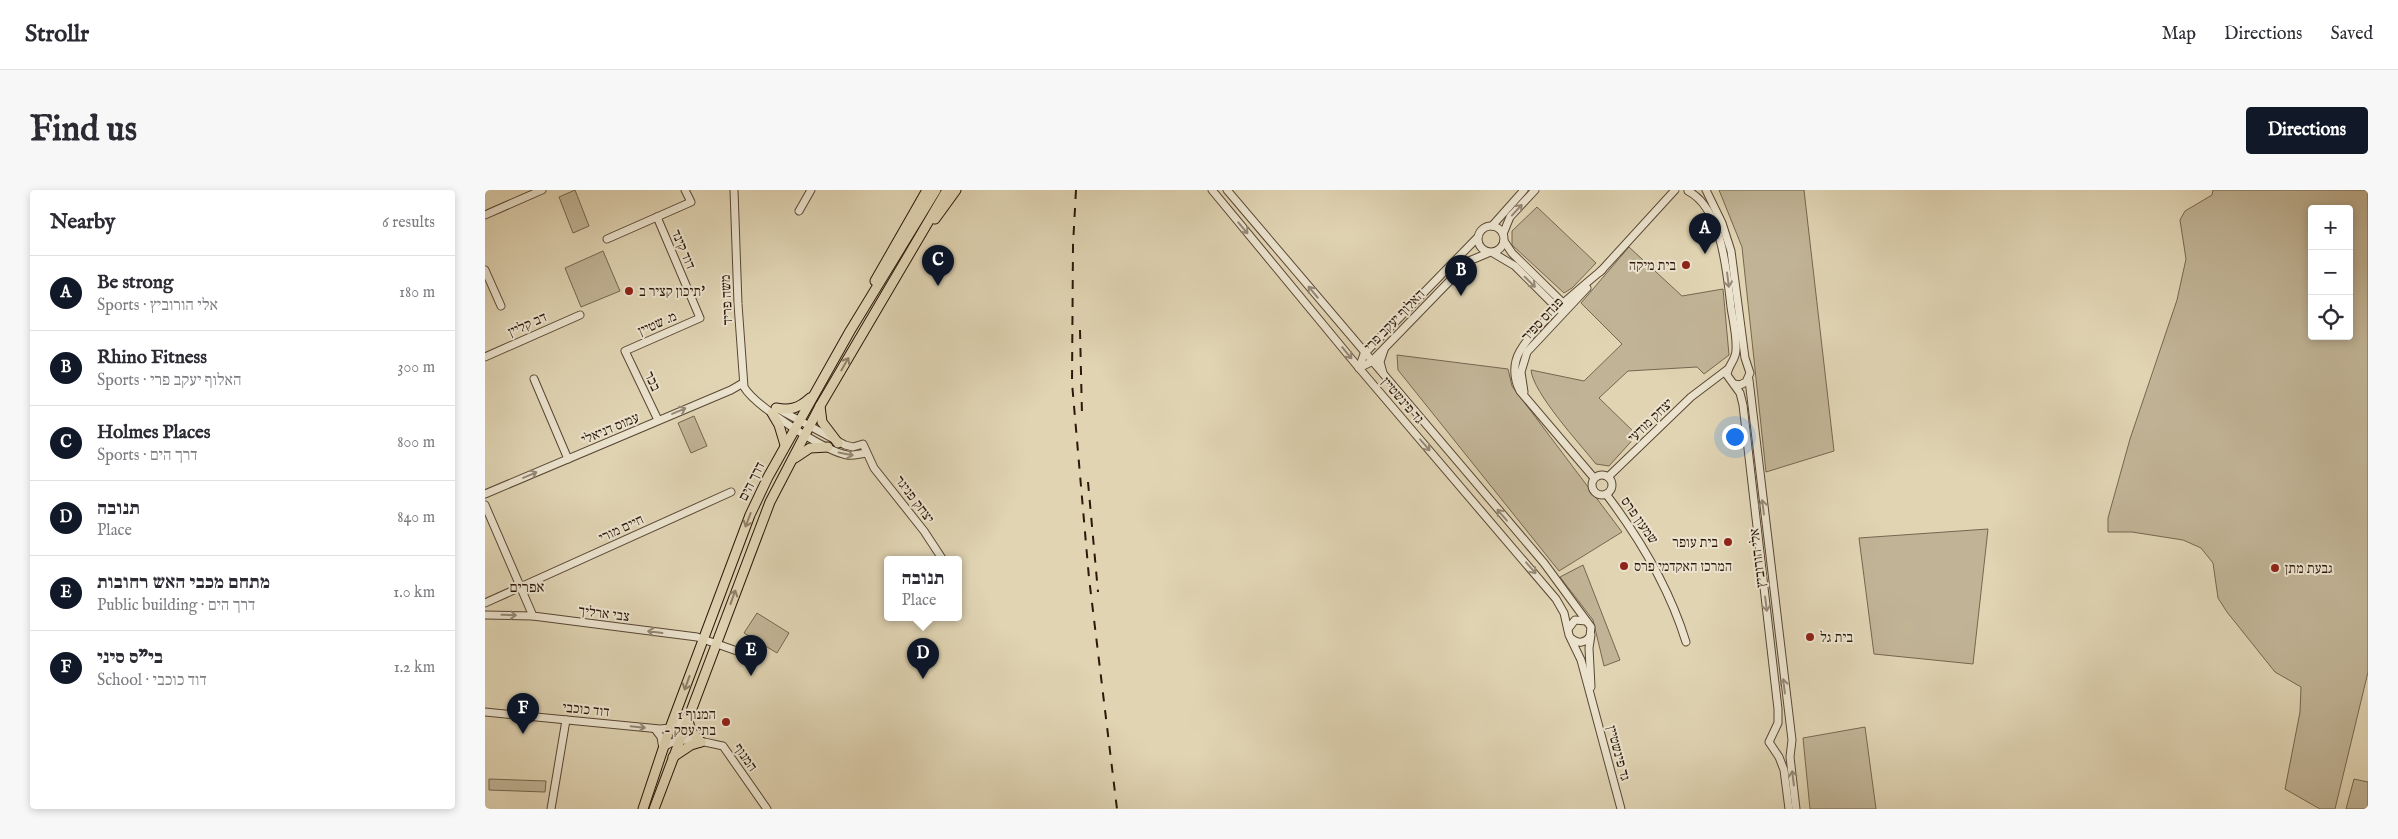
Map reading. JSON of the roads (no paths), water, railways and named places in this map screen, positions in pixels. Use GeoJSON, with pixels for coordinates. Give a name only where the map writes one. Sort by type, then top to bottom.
{"type":"FeatureCollection","features":[{"type":"Feature","properties":{"kind":"main road"},"geometry":{"type":"LineString","coordinates":[[850,330],[890,251],[927,190]]}},
{"type":"Feature","properties":{"kind":"main road","name":"דרך הים"},"geometry":{"type":"LineString","coordinates":[[643,809],[670,728],[749,515],[850,330],[936,190]]}},
{"type":"Feature","properties":{"kind":"main road","name":"דרך הים"},"geometry":{"type":"LineString","coordinates":[[654,809],[762,519],[820,406],[947,190]]}},
{"type":"Feature","properties":{"kind":"main road"},"geometry":{"type":"LineString","coordinates":[[906,260],[956,190]]}},
{"type":"Feature","properties":{"kind":"main road"},"geometry":{"type":"LineString","coordinates":[[785,446],[774,411],[797,408],[815,393]]}},
{"type":"Feature","properties":{"kind":"main road"},"geometry":{"type":"LineString","coordinates":[[820,406],[823,422],[838,443]]}},
{"type":"Feature","properties":{"kind":"main road"},"geometry":{"type":"LineString","coordinates":[[791,462],[806,450],[828,447]]}},
{"type":"Feature","properties":{"kind":"main road"},"geometry":{"type":"LineString","coordinates":[[673,756],[691,745],[701,742],[691,731],[687,719]]}},
{"type":"Feature","properties":{"kind":"street"},"geometry":{"type":"LineString","coordinates":[[485,215],[542,190]]}},
{"type":"Feature","properties":{"kind":"street"},"geometry":{"type":"LineString","coordinates":[[607,239],[691,202],[685,190]]}},
{"type":"Feature","properties":{"kind":"street","name":"משה פריד"},"geometry":{"type":"LineString","coordinates":[[734,190],[743,382],[751,397],[798,425]]}},
{"type":"Feature","properties":{"kind":"street"},"geometry":{"type":"LineString","coordinates":[[799,211],[811,190]]}},
{"type":"Feature","properties":{"kind":"street","name":"גד פינשטיין"},"geometry":{"type":"LineString","coordinates":[[1212,190],[1359,368],[1543,582],[1560,606],[1568,629]]}},
{"type":"Feature","properties":{"kind":"street","name":"גד פינשטיין"},"geometry":{"type":"LineString","coordinates":[[1227,190],[1364,354],[1544,564],[1587,621]]}},
{"type":"Feature","properties":{"kind":"street"},"geometry":{"type":"LineString","coordinates":[[1233,190],[1238,202]]}},
{"type":"Feature","properties":{"kind":"street"},"geometry":{"type":"LineString","coordinates":[[1492,226],[1499,229],[1512,253],[1565,303],[1567,311],[1558,309],[1515,266],[1481,249],[1477,238],[1484,228],[1492,226],[1524,190]]}},
{"type":"Feature","properties":{"kind":"street"},"geometry":{"type":"LineString","coordinates":[[1490,253],[1501,249],[1510,217],[1535,190]]}},
{"type":"Feature","properties":{"kind":"street","name":"פנחס ספיר"},"geometry":{"type":"LineString","coordinates":[[1529,401],[1521,379],[1524,358],[1531,347],[1567,311],[1675,190]]}},
{"type":"Feature","properties":{"kind":"street"},"geometry":{"type":"LineString","coordinates":[[1689,190],[1697,195],[1705,206],[1723,253],[1736,343],[1727,377],[1732,383]]}},
{"type":"Feature","properties":{"kind":"street"},"geometry":{"type":"LineString","coordinates":[[1706,190],[1722,223],[1731,251],[1745,358],[1750,373],[1749,380],[1740,385],[1721,380],[1710,383]]}},
{"type":"Feature","properties":{"kind":"street","name":"דוד קינד"},"geometry":{"type":"LineString","coordinates":[[657,217],[700,318]]}},
{"type":"Feature","properties":{"kind":"street","name":"האלוף יעקב פרי"},"geometry":{"type":"LineString","coordinates":[[1359,368],[1364,354],[1477,238]]}},
{"type":"Feature","properties":{"kind":"street","name":"האלוף יעקב פרי"},"geometry":{"type":"LineString","coordinates":[[1359,368],[1371,362],[1469,261],[1490,253]]}},
{"type":"Feature","properties":{"kind":"street"},"geometry":{"type":"LineString","coordinates":[[485,270],[501,306]]}},
{"type":"Feature","properties":{"kind":"street","name":"פנחס ספיר"},"geometry":{"type":"LineString","coordinates":[[1529,401],[1516,381],[1515,369],[1518,357],[1528,341],[1558,309],[1602,270]]}},
{"type":"Feature","properties":{"kind":"street","name":"דב קליין"},"geometry":{"type":"LineString","coordinates":[[485,357],[580,315]]}},
{"type":"Feature","properties":{"kind":"street","name":"מ. שטיין"},"geometry":{"type":"LineString","coordinates":[[625,352],[700,318]]}},
{"type":"Feature","properties":{"kind":"street"},"geometry":{"type":"LineString","coordinates":[[1356,344],[1367,345],[1380,339]]}},
{"type":"Feature","properties":{"kind":"street"},"geometry":{"type":"LineString","coordinates":[[1389,343],[1383,351],[1380,362],[1390,384]]}},
{"type":"Feature","properties":{"kind":"street","name":"בכר"},"geometry":{"type":"LineString","coordinates":[[625,352],[657,420]]}},
{"type":"Feature","properties":{"kind":"street"},"geometry":{"type":"LineString","coordinates":[[1730,367],[1742,362],[1748,366]]}},
{"type":"Feature","properties":{"kind":"street","name":"יצחק מודעי"},"geometry":{"type":"LineString","coordinates":[[1608,477],[1691,397],[1730,367]]}},
{"type":"Feature","properties":{"kind":"street"},"geometry":{"type":"LineString","coordinates":[[534,379],[568,459]]}},
{"type":"Feature","properties":{"kind":"street","name":"אלי הורוביץ"},"geometry":{"type":"LineString","coordinates":[[1749,380],[1789,734]]}},
{"type":"Feature","properties":{"kind":"street","name":"עמוס דניאלי"},"geometry":{"type":"LineString","coordinates":[[485,494],[731,390],[743,382]]}},
{"type":"Feature","properties":{"kind":"street","name":"אלי הורוביץ"},"geometry":{"type":"LineString","coordinates":[[1732,383],[1740,393],[1743,405],[1778,708],[1778,723],[1773,733]]}},
{"type":"Feature","properties":{"kind":"street"},"geometry":{"type":"LineString","coordinates":[[731,390],[745,393],[751,397]]}},
{"type":"Feature","properties":{"kind":"street"},"geometry":{"type":"LineString","coordinates":[[1529,401],[1594,478]]}},
{"type":"Feature","properties":{"kind":"street","name":"יצחק פניגר"},"geometry":{"type":"LineString","coordinates":[[798,425],[828,447],[849,456],[866,453]]}},
{"type":"Feature","properties":{"kind":"street","name":"יצחק פניגר"},"geometry":{"type":"LineString","coordinates":[[807,431],[849,447],[863,444],[874,468],[924,531],[940,556]]}},
{"type":"Feature","properties":{"kind":"street"},"geometry":{"type":"LineString","coordinates":[[1601,475],[1608,477],[1612,486],[1606,494],[1599,495],[1593,490],[1591,484],[1594,478],[1601,475]]}},
{"type":"Feature","properties":{"kind":"street","name":"חיים מורי"},"geometry":{"type":"LineString","coordinates":[[485,603],[731,492]]}},
{"type":"Feature","properties":{"kind":"street","name":"שמעון פרס"},"geometry":{"type":"LineString","coordinates":[[1606,494],[1636,533],[1649,555],[1671,599],[1687,642]]}},
{"type":"Feature","properties":{"kind":"street"},"geometry":{"type":"LineString","coordinates":[[485,505],[533,616]]}},
{"type":"Feature","properties":{"kind":"street","name":"צבי ארליך"},"geometry":{"type":"LineString","coordinates":[[485,615],[533,616],[703,639],[737,651]]}},
{"type":"Feature","properties":{"kind":"street"},"geometry":{"type":"LineString","coordinates":[[1575,620],[1587,621],[1591,626],[1588,639],[1581,643],[1571,639],[1568,629],[1575,620]]}},
{"type":"Feature","properties":{"kind":"street","name":"גד פינשטיין"},"geometry":{"type":"LineString","coordinates":[[1591,632],[1589,658],[1593,704]]}},
{"type":"Feature","properties":{"kind":"street","name":"גד פינשטיין"},"geometry":{"type":"LineString","coordinates":[[1571,639],[1581,660],[1621,809]]}},
{"type":"Feature","properties":{"kind":"street","name":"דוד כוכבי"},"geometry":{"type":"LineString","coordinates":[[485,712],[655,728],[670,728],[687,719]]}},
{"type":"Feature","properties":{"kind":"street"},"geometry":{"type":"LineString","coordinates":[[551,809],[566,720]]}},
{"type":"Feature","properties":{"kind":"street"},"geometry":{"type":"LineString","coordinates":[[655,728],[661,737],[663,749],[679,740]]}},
{"type":"Feature","properties":{"kind":"street"},"geometry":{"type":"LineString","coordinates":[[1789,809],[1784,770],[1769,742],[1773,733],[1781,730],[1789,734],[1792,740],[1790,747],[1797,809]]}},
{"type":"Feature","properties":{"kind":"street","name":"המנוף"},"geometry":{"type":"LineString","coordinates":[[679,740],[723,746],[767,809]]}},
{"type":"Feature","properties":{"kind":"street"},"geometry":{"type":"LineString","coordinates":[[1775,751],[1783,752],[1790,747]]}},
{"type":"Feature","properties":{"kind":"railway"},"geometry":{"type":"LineString","coordinates":[[1076,190],[1073,245],[1072,383],[1089,578],[1117,809]]}},
{"type":"Feature","properties":{"kind":"railway"},"geometry":{"type":"LineString","coordinates":[[1080,330],[1082,415]]}},
{"type":"Feature","properties":{"kind":"railway"},"geometry":{"type":"LineString","coordinates":[[1088,482],[1098,592]]}},
{"type":"Feature","properties":{"kind":"place","name":"Be strong"},"geometry":{"type":"Point","coordinates":[1705,254]}},
{"type":"Feature","properties":{"kind":"place","name":"בית מיקה"},"geometry":{"type":"Point","coordinates":[1686,265]}},
{"type":"Feature","properties":{"kind":"place","name":"Holmes Places"},"geometry":{"type":"Point","coordinates":[938,286]}},
{"type":"Feature","properties":{"kind":"place","name":"תיכון קציר ב'"},"geometry":{"type":"Point","coordinates":[629,291]}},
{"type":"Feature","properties":{"kind":"place","name":"Rhino Fitness"},"geometry":{"type":"Point","coordinates":[1461,296]}},
{"type":"Feature","properties":{"kind":"place","name":"בית עופר"},"geometry":{"type":"Point","coordinates":[1728,542]}},
{"type":"Feature","properties":{"kind":"place","name":"המרכז האקדמי פרס"},"geometry":{"type":"Point","coordinates":[1624,566]}},
{"type":"Feature","properties":{"kind":"place","name":"גבעת מתן"},"geometry":{"type":"Point","coordinates":[2275,568]}},
{"type":"Feature","properties":{"kind":"place","name":"בית גל"},"geometry":{"type":"Point","coordinates":[1810,637]}},
{"type":"Feature","properties":{"kind":"place","name":"מתחם מכבי האש רחובות"},"geometry":{"type":"Point","coordinates":[751,676]}},
{"type":"Feature","properties":{"kind":"place","name":"תנובה"},"geometry":{"type":"Point","coordinates":[923,679]}},
{"type":"Feature","properties":{"kind":"place","name":"המנוף 1 - בתי עסק"},"geometry":{"type":"Point","coordinates":[726,722]}},
{"type":"Feature","properties":{"kind":"place","name":"בי\"ס סיני"},"geometry":{"type":"Point","coordinates":[523,734]}},
{"type":"Feature","properties":{"kind":"district","name":"אפרים"},"geometry":{"type":"Point","coordinates":[527,587]}}]}
